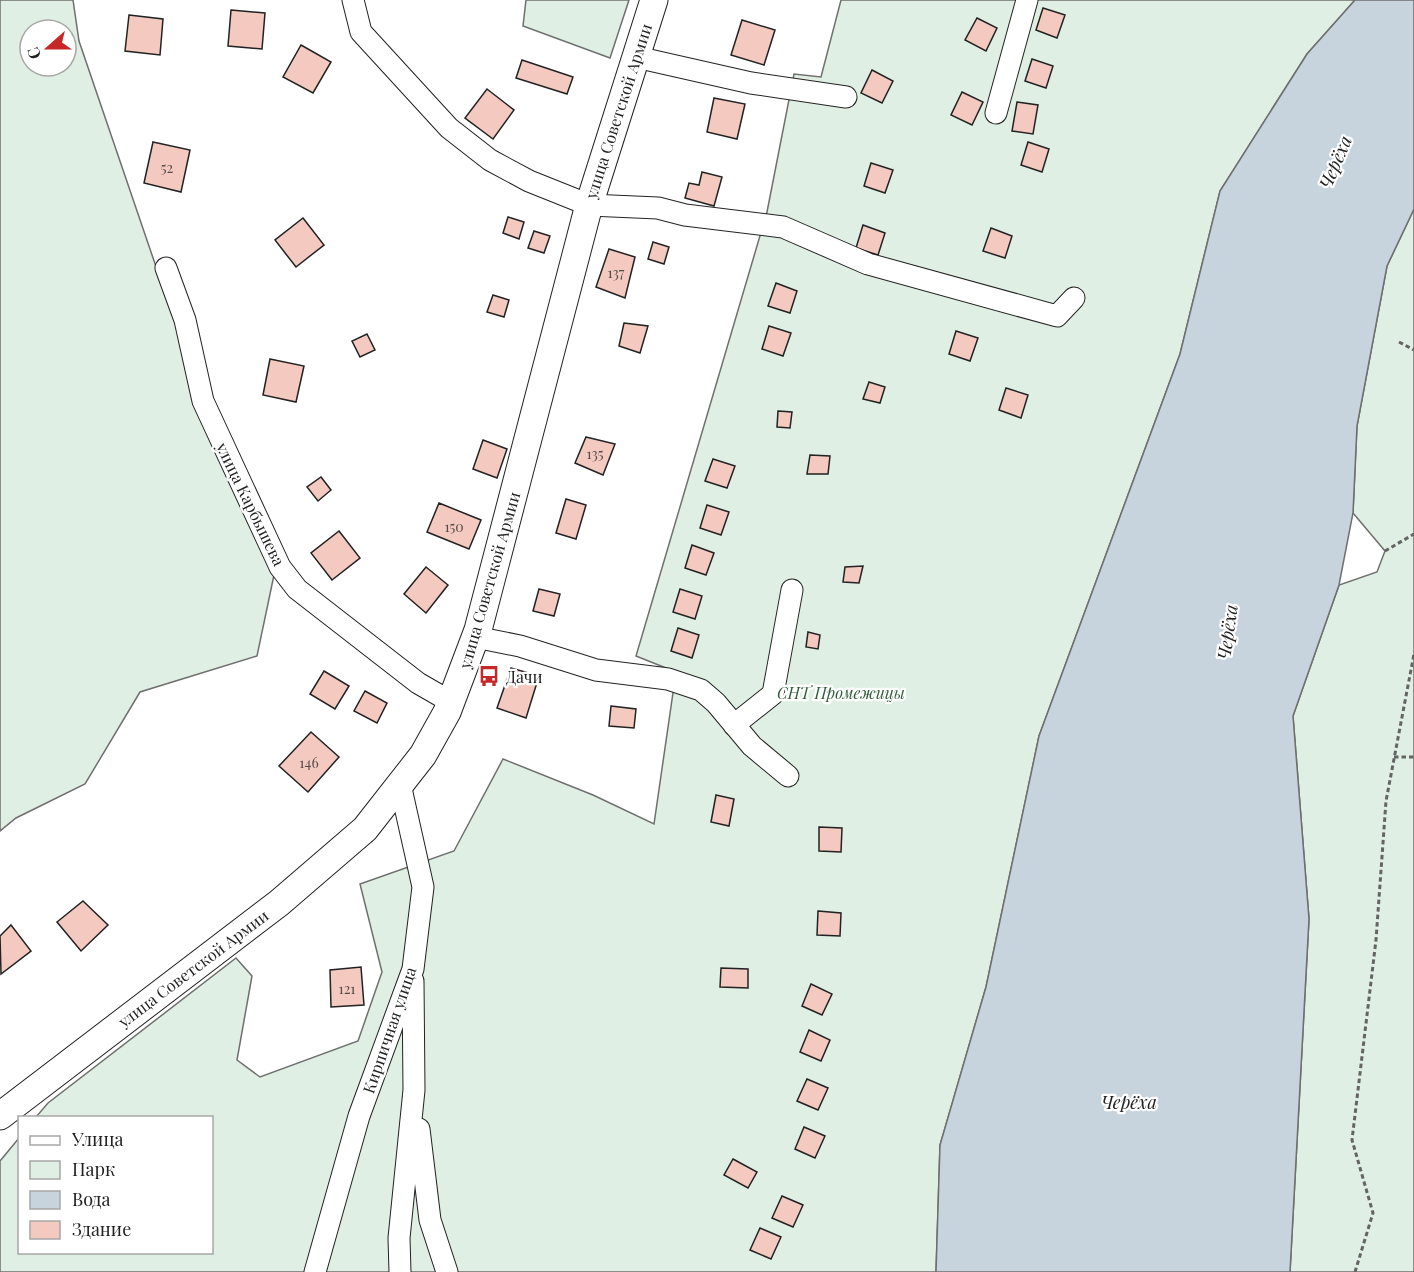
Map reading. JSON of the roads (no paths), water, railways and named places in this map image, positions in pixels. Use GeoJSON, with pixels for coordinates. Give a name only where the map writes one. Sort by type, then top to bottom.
{"type":"FeatureCollection","features":[{"type":"Feature","properties":{"kind":"main road","name":"улица Советской Армии"},"geometry":{"type":"LineString","coordinates":[[0,1116],[279,903],[365,829],[423,755],[451,702],[475,637],[589,204],[654,0]]}},
{"type":"Feature","properties":{"kind":"street"},"geometry":{"type":"LineString","coordinates":[[353,0],[361,32],[449,128],[490,160],[529,181],[589,204],[658,208],[686,215],[783,227],[868,264],[1057,316],[1074,298]]}},
{"type":"Feature","properties":{"kind":"street"},"geometry":{"type":"LineString","coordinates":[[996,113],[1027,0]]}},
{"type":"Feature","properties":{"kind":"street"},"geometry":{"type":"LineString","coordinates":[[636,57],[751,83],[846,97]]}},
{"type":"Feature","properties":{"kind":"street","name":"улица Карбышева"},"geometry":{"type":"LineString","coordinates":[[166,268],[185,320],[203,401],[280,567],[297,589],[418,683],[451,702]]}},
{"type":"Feature","properties":{"kind":"street"},"geometry":{"type":"LineString","coordinates":[[734,725],[773,694],[792,590]]}},
{"type":"Feature","properties":{"kind":"street"},"geometry":{"type":"LineString","coordinates":[[475,637],[520,646],[596,670],[668,679],[701,690],[752,746],[788,776]]}},
{"type":"Feature","properties":{"kind":"street","name":"Кирпичная улица"},"geometry":{"type":"LineString","coordinates":[[315,1272],[359,1116],[413,969],[423,887],[400,784]]}},
{"type":"Feature","properties":{"kind":"street"},"geometry":{"type":"LineString","coordinates":[[400,1272],[399,1238],[414,1090],[413,969]]}},
{"type":"Feature","properties":{"kind":"street"},"geometry":{"type":"LineString","coordinates":[[414,1090],[430,1220],[447,1272]]}},
{"type":"Feature","properties":{"kind":"water","name":"Черёха"},"geometry":{"type":"Polygon","coordinates":[[[1355,0],[1414,0],[1414,209],[1387,266],[1357,426],[1353,513],[1339,585],[1293,716],[1309,919],[1290,1272],[936,1272],[940,1145],[986,987],[1039,736],[1180,354],[1220,191],[1307,54],[1355,0]]]}},
{"type":"Feature","properties":{"kind":"place","name":"Дачи"},"geometry":{"type":"Point","coordinates":[489,676]}},
{"type":"Feature","properties":{"kind":"park label","name":"СНТ Промежицы"},"geometry":{"type":"Point","coordinates":[841,692]}}]}
